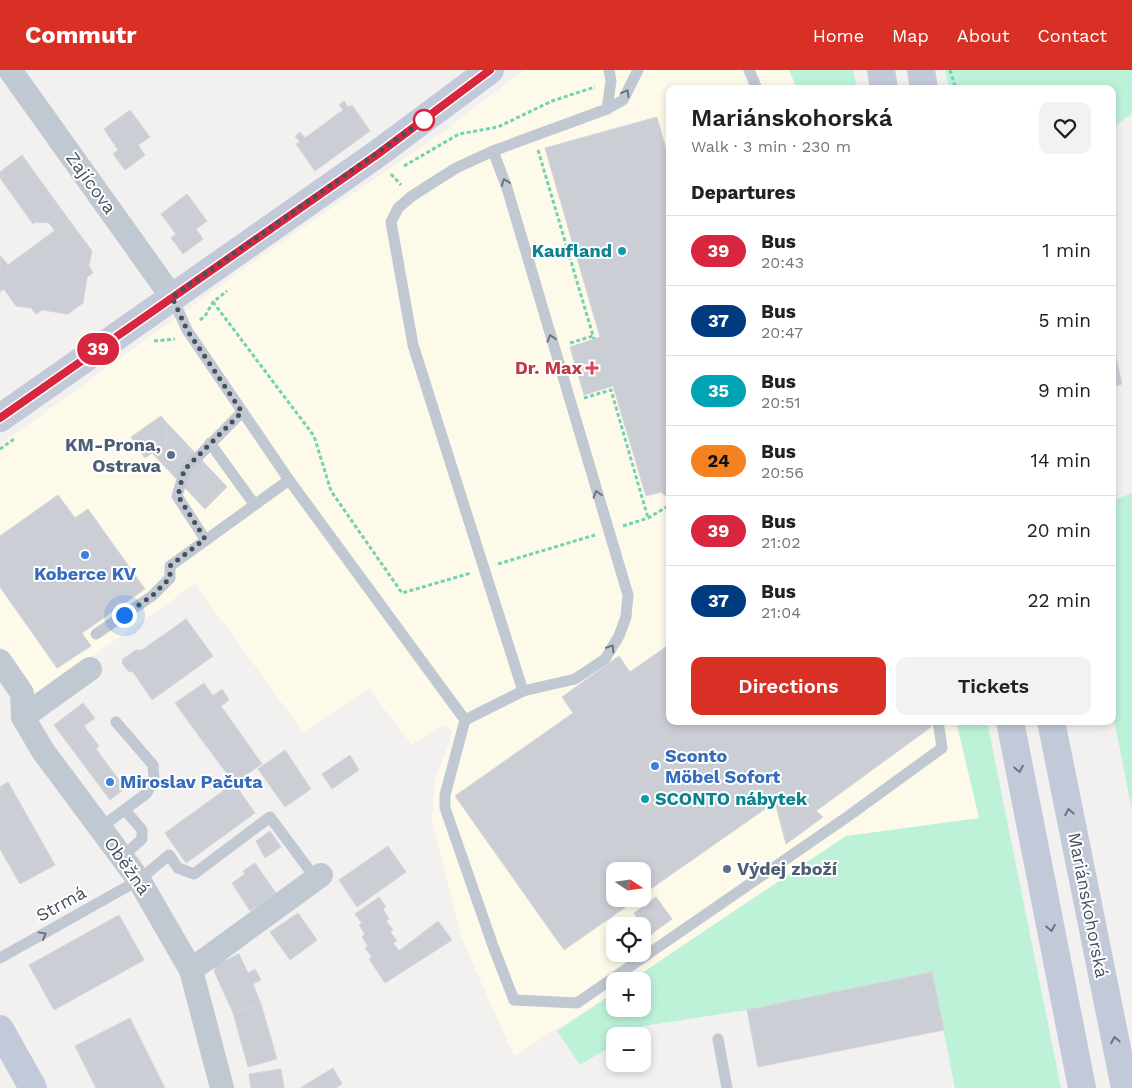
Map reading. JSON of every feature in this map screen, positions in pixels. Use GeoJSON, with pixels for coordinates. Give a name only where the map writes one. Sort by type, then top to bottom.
{"type":"FeatureCollection","features":[{"type":"Feature","properties":{"kind":"main road"},"geometry":{"type":"LineString","coordinates":[[8,428],[172,297],[378,154],[490,70]]}},
{"type":"Feature","properties":{"kind":"main road"},"geometry":{"type":"LineString","coordinates":[[881,70],[883,85]]}},
{"type":"Feature","properties":{"kind":"main road"},"geometry":{"type":"LineString","coordinates":[[921,70],[923,85]]}},
{"type":"Feature","properties":{"kind":"main road"},"geometry":{"type":"LineString","coordinates":[[1011,725],[1082,1088]]}},
{"type":"Feature","properties":{"kind":"main road","name":"Mariánskohorská"},"geometry":{"type":"LineString","coordinates":[[1052,725],[1125,1088]]}},
{"type":"Feature","properties":{"kind":"main road"},"geometry":{"type":"LineString","coordinates":[[0,1030],[34,1088]]}},
{"type":"Feature","properties":{"kind":"street","name":"Zajícova"},"geometry":{"type":"LineString","coordinates":[[10,70],[172,297]]}},
{"type":"Feature","properties":{"kind":"street","name":"Oběžná"},"geometry":{"type":"LineString","coordinates":[[0,661],[22,693],[23,717],[43,751],[139,880],[190,970],[222,1088]]}},
{"type":"Feature","properties":{"kind":"street"},"geometry":{"type":"LineString","coordinates":[[23,717],[90,669]]}},
{"type":"Feature","properties":{"kind":"street"},"geometry":{"type":"LineString","coordinates":[[190,970],[318,877]]}},
{"type":"Feature","properties":{"kind":"lane"},"geometry":{"type":"LineString","coordinates":[[523,691],[413,345],[391,222],[398,208],[412,196],[456,168],[493,151],[607,109],[623,100],[638,70]]}},
{"type":"Feature","properties":{"kind":"lane"},"geometry":{"type":"LineString","coordinates":[[749,70],[755,85]]}},
{"type":"Feature","properties":{"kind":"lane"},"geometry":{"type":"LineString","coordinates":[[607,109],[610,76]]}},
{"type":"Feature","properties":{"kind":"lane"},"geometry":{"type":"LineString","coordinates":[[493,151],[507,188],[628,594],[626,617],[619,636],[605,658],[575,679],[523,691],[465,720],[445,795],[445,808],[514,1000],[577,1003],[847,818],[942,748],[939,725]]}},
{"type":"Feature","properties":{"kind":"lane"},"geometry":{"type":"LineString","coordinates":[[172,297],[187,330],[289,480],[465,720]]}},
{"type":"Feature","properties":{"kind":"lane"},"geometry":{"type":"LineString","coordinates":[[205,539],[178,496],[184,470],[242,412]]}},
{"type":"Feature","properties":{"kind":"lane"},"geometry":{"type":"LineString","coordinates":[[210,442],[254,504]]}},
{"type":"Feature","properties":{"kind":"lane"},"geometry":{"type":"LineString","coordinates":[[96,634],[152,596],[170,578],[170,566],[289,480]]}},
{"type":"Feature","properties":{"kind":"lane"},"geometry":{"type":"LineString","coordinates":[[100,828],[147,793],[154,778],[154,765],[116,722]]}},
{"type":"Feature","properties":{"kind":"lane"},"geometry":{"type":"LineString","coordinates":[[122,857],[142,839],[142,830],[125,810]]}},
{"type":"Feature","properties":{"kind":"lane","name":"Strmá"},"geometry":{"type":"LineString","coordinates":[[0,958],[139,880],[168,855],[178,868],[194,874],[270,817],[318,877]]}},
{"type":"Feature","properties":{"kind":"lane"},"geometry":{"type":"LineString","coordinates":[[718,1039],[727,1088]]}},
{"type":"Feature","properties":{"kind":"path"},"geometry":{"type":"LineString","coordinates":[[950,70],[955,85]]}},
{"type":"Feature","properties":{"kind":"path"},"geometry":{"type":"LineString","coordinates":[[382,179],[459,134],[498,127],[610,76]]}},
{"type":"Feature","properties":{"kind":"path"},"geometry":{"type":"LineString","coordinates":[[525,114],[534,136],[594,337],[562,346]]}},
{"type":"Feature","properties":{"kind":"path"},"geometry":{"type":"LineString","coordinates":[[148,345],[156,340],[174,339],[187,330],[205,316],[213,302],[233,286]]}},
{"type":"Feature","properties":{"kind":"path"},"geometry":{"type":"LineString","coordinates":[[213,302],[314,436],[331,491],[402,593],[608,531],[648,518],[666,507]]}},
{"type":"Feature","properties":{"kind":"path"},"geometry":{"type":"LineString","coordinates":[[580,399],[611,390],[640,484],[648,518]]}},
{"type":"Feature","properties":{"kind":"path"},"geometry":{"type":"LineString","coordinates":[[0,449],[8,428]]}},
{"type":"Feature","properties":{"kind":"shaded area"},"geometry":{"type":"Polygon","coordinates":[[[524,70],[789,70],[795,85],[666,85],[666,725],[957,725],[980,818],[846,837],[644,972],[606,972],[606,998],[514,1056],[462,939],[432,821],[435,779],[450,742],[452,731],[444,726],[438,728],[412,745],[369,689],[303,732],[195,584],[64,676],[37,698],[0,645],[0,445],[267,252],[442,133],[524,70]]]}},
{"type":"Feature","properties":{"kind":"green space"},"geometry":{"type":"Polygon","coordinates":[[[789,70],[853,70],[856,85],[795,85],[789,70]]]}},
{"type":"Feature","properties":{"kind":"green space"},"geometry":{"type":"Polygon","coordinates":[[[945,70],[1132,70],[1132,114],[1116,125],[1116,85],[948,85],[945,70]]]}},
{"type":"Feature","properties":{"kind":"green space"},"geometry":{"type":"Polygon","coordinates":[[[1132,493],[1132,811],[1115,725],[1116,499],[1132,493]]]}},
{"type":"Feature","properties":{"kind":"green space"},"geometry":{"type":"Polygon","coordinates":[[[957,725],[988,725],[1061,1088],[955,1088],[932,972],[747,1010],[642,1027],[606,1027],[606,1049],[580,1065],[557,1031],[606,998],[606,1017],[651,1017],[651,972],[643,972],[846,836],[979,818],[957,725]]]}},
{"type":"Feature","properties":{"kind":"building"},"geometry":{"type":"Polygon","coordinates":[[[344,101],[348,107],[352,105],[370,131],[315,171],[296,144],[300,142],[295,136],[300,132],[305,138],[343,110],[339,105],[344,101]]]}},
{"type":"Feature","properties":{"kind":"building"},"geometry":{"type":"Polygon","coordinates":[[[130,110],[150,137],[138,145],[145,155],[125,170],[113,154],[118,150],[104,129],[130,110]]]}},
{"type":"Feature","properties":{"kind":"building","name":"Kaufland"},"geometry":{"type":"Polygon","coordinates":[[[657,117],[666,150],[666,496],[661,492],[646,496],[613,386],[584,395],[570,347],[600,337],[545,148],[657,117]]]}},
{"type":"Feature","properties":{"kind":"building"},"geometry":{"type":"Polygon","coordinates":[[[22,155],[69,220],[55,231],[49,223],[36,222],[33,224],[0,178],[0,172],[22,155]]]}},
{"type":"Feature","properties":{"kind":"building"},"geometry":{"type":"Polygon","coordinates":[[[187,194],[207,221],[196,229],[203,239],[183,254],[171,238],[176,234],[161,214],[187,194]]]}},
{"type":"Feature","properties":{"kind":"building"},"geometry":{"type":"Polygon","coordinates":[[[69,220],[92,251],[89,266],[93,273],[87,277],[83,303],[68,314],[42,310],[36,314],[31,308],[16,306],[4,289],[0,292],[0,255],[8,265],[69,220]]]}},
{"type":"Feature","properties":{"kind":"building"},"geometry":{"type":"Polygon","coordinates":[[[1116,357],[1122,384],[1116,386],[1116,357]]]}},
{"type":"Feature","properties":{"kind":"building"},"geometry":{"type":"Polygon","coordinates":[[[161,416],[167,423],[166,443],[145,458],[131,437],[161,416]]]}},
{"type":"Feature","properties":{"kind":"building"},"geometry":{"type":"Polygon","coordinates":[[[167,423],[227,487],[205,509],[152,453],[166,443],[167,423]]]}},
{"type":"Feature","properties":{"kind":"building"},"geometry":{"type":"Polygon","coordinates":[[[58,495],[75,518],[88,509],[145,589],[82,633],[91,646],[57,668],[0,587],[0,536],[58,495]]]}},
{"type":"Feature","properties":{"kind":"building"},"geometry":{"type":"Polygon","coordinates":[[[186,619],[213,656],[152,700],[133,672],[128,671],[122,663],[123,659],[136,650],[142,650],[186,619]]]}},
{"type":"Feature","properties":{"kind":"building","name":"SCONTO nábytek"},"geometry":{"type":"Polygon","coordinates":[[[666,647],[666,725],[931,725],[931,727],[816,811],[823,817],[786,844],[775,802],[651,889],[651,862],[606,862],[606,908],[624,908],[611,917],[606,917],[606,921],[564,950],[455,796],[573,713],[562,697],[619,656],[630,672],[666,647]]]}},
{"type":"Feature","properties":{"kind":"building"},"geometry":{"type":"Polygon","coordinates":[[[204,683],[213,696],[222,689],[229,700],[221,706],[233,723],[204,743],[175,703],[204,683]]]}},
{"type":"Feature","properties":{"kind":"building"},"geometry":{"type":"Polygon","coordinates":[[[83,703],[95,718],[84,726],[99,746],[96,749],[125,788],[110,800],[54,725],[83,703]]]}},
{"type":"Feature","properties":{"kind":"building"},"geometry":{"type":"Polygon","coordinates":[[[233,723],[262,764],[234,783],[204,743],[233,723]]]}},
{"type":"Feature","properties":{"kind":"building"},"geometry":{"type":"Polygon","coordinates":[[[285,750],[311,789],[285,807],[258,769],[285,750]]]}},
{"type":"Feature","properties":{"kind":"building"},"geometry":{"type":"Polygon","coordinates":[[[350,755],[359,770],[332,789],[322,774],[350,755]]]}},
{"type":"Feature","properties":{"kind":"building"},"geometry":{"type":"Polygon","coordinates":[[[8,782],[55,865],[20,884],[0,849],[0,787],[8,782]]]}},
{"type":"Feature","properties":{"kind":"building"},"geometry":{"type":"Polygon","coordinates":[[[234,783],[255,813],[186,863],[165,833],[234,783]]]}},
{"type":"Feature","properties":{"kind":"building"},"geometry":{"type":"Polygon","coordinates":[[[270,831],[281,847],[265,858],[256,841],[270,831]]]}},
{"type":"Feature","properties":{"kind":"building"},"geometry":{"type":"Polygon","coordinates":[[[388,846],[406,872],[357,907],[339,880],[388,846]]]}},
{"type":"Feature","properties":{"kind":"building"},"geometry":{"type":"Polygon","coordinates":[[[255,863],[276,893],[250,911],[232,883],[245,874],[243,871],[255,863]]]}},
{"type":"Feature","properties":{"kind":"building"},"geometry":{"type":"Polygon","coordinates":[[[379,897],[386,907],[383,909],[389,919],[386,921],[393,930],[390,932],[397,941],[393,943],[399,951],[438,921],[452,940],[385,983],[369,959],[372,957],[365,948],[368,946],[362,937],[365,934],[359,925],[362,923],[355,914],[379,897]]]}},
{"type":"Feature","properties":{"kind":"building"},"geometry":{"type":"Polygon","coordinates":[[[656,897],[672,919],[651,934],[651,917],[637,917],[634,913],[641,908],[651,908],[651,901],[656,897]]]}},
{"type":"Feature","properties":{"kind":"building"},"geometry":{"type":"Polygon","coordinates":[[[298,913],[317,940],[290,960],[270,932],[298,913]]]}},
{"type":"Feature","properties":{"kind":"building"},"geometry":{"type":"Polygon","coordinates":[[[119,915],[144,960],[54,1010],[29,965],[119,915]]]}},
{"type":"Feature","properties":{"kind":"building"},"geometry":{"type":"Polygon","coordinates":[[[239,954],[248,973],[255,969],[261,980],[253,984],[261,1004],[233,1013],[214,971],[216,965],[239,954]]]}},
{"type":"Feature","properties":{"kind":"building"},"geometry":{"type":"Polygon","coordinates":[[[932,972],[944,1030],[758,1067],[747,1010],[932,972]]]}},
{"type":"Feature","properties":{"kind":"building"},"geometry":{"type":"Polygon","coordinates":[[[261,1004],[277,1059],[248,1067],[233,1013],[261,1004]]]}},
{"type":"Feature","properties":{"kind":"building"},"geometry":{"type":"Polygon","coordinates":[[[130,1018],[165,1088],[96,1088],[75,1046],[130,1018]]]}},
{"type":"Feature","properties":{"kind":"building"},"geometry":{"type":"Polygon","coordinates":[[[333,1068],[342,1084],[336,1088],[300,1088],[333,1068]]]}},
{"type":"Feature","properties":{"kind":"building"},"geometry":{"type":"Polygon","coordinates":[[[281,1069],[284,1088],[251,1088],[249,1074],[281,1069]]]}},
{"type":"Feature","properties":{"kind":"bus line","name":"39"},"geometry":{"type":"LineString","coordinates":[[0,418],[378,154],[490,70]]}},
{"type":"Feature","properties":{"kind":"place","name":"Kaufland"},"geometry":{"type":"Point","coordinates":[622,251]}},
{"type":"Feature","properties":{"kind":"place","name":"Dr. Max"},"geometry":{"type":"Point","coordinates":[592,368]}},
{"type":"Feature","properties":{"kind":"place","name":"KM-Prona, Ostrava"},"geometry":{"type":"Point","coordinates":[171,455]}},
{"type":"Feature","properties":{"kind":"place","name":"Koberce KV"},"geometry":{"type":"Point","coordinates":[85,555]}},
{"type":"Feature","properties":{"kind":"place","name":"Sconto Möbel Sofort"},"geometry":{"type":"Point","coordinates":[655,766]}},
{"type":"Feature","properties":{"kind":"place","name":"Miroslav Pačuta"},"geometry":{"type":"Point","coordinates":[110,782]}},
{"type":"Feature","properties":{"kind":"place","name":"SCONTO nábytek"},"geometry":{"type":"Point","coordinates":[645,799]}},
{"type":"Feature","properties":{"kind":"place","name":"Výdej zboží"},"geometry":{"type":"Point","coordinates":[727,869]}},
{"type":"Feature","properties":{"kind":"route"},"geometry":{"type":"LineString","coordinates":[[124,615],[152,596],[170,578],[170,566],[205,539],[178,496],[184,470],[242,412],[187,330],[172,297],[424,120]]}}]}
